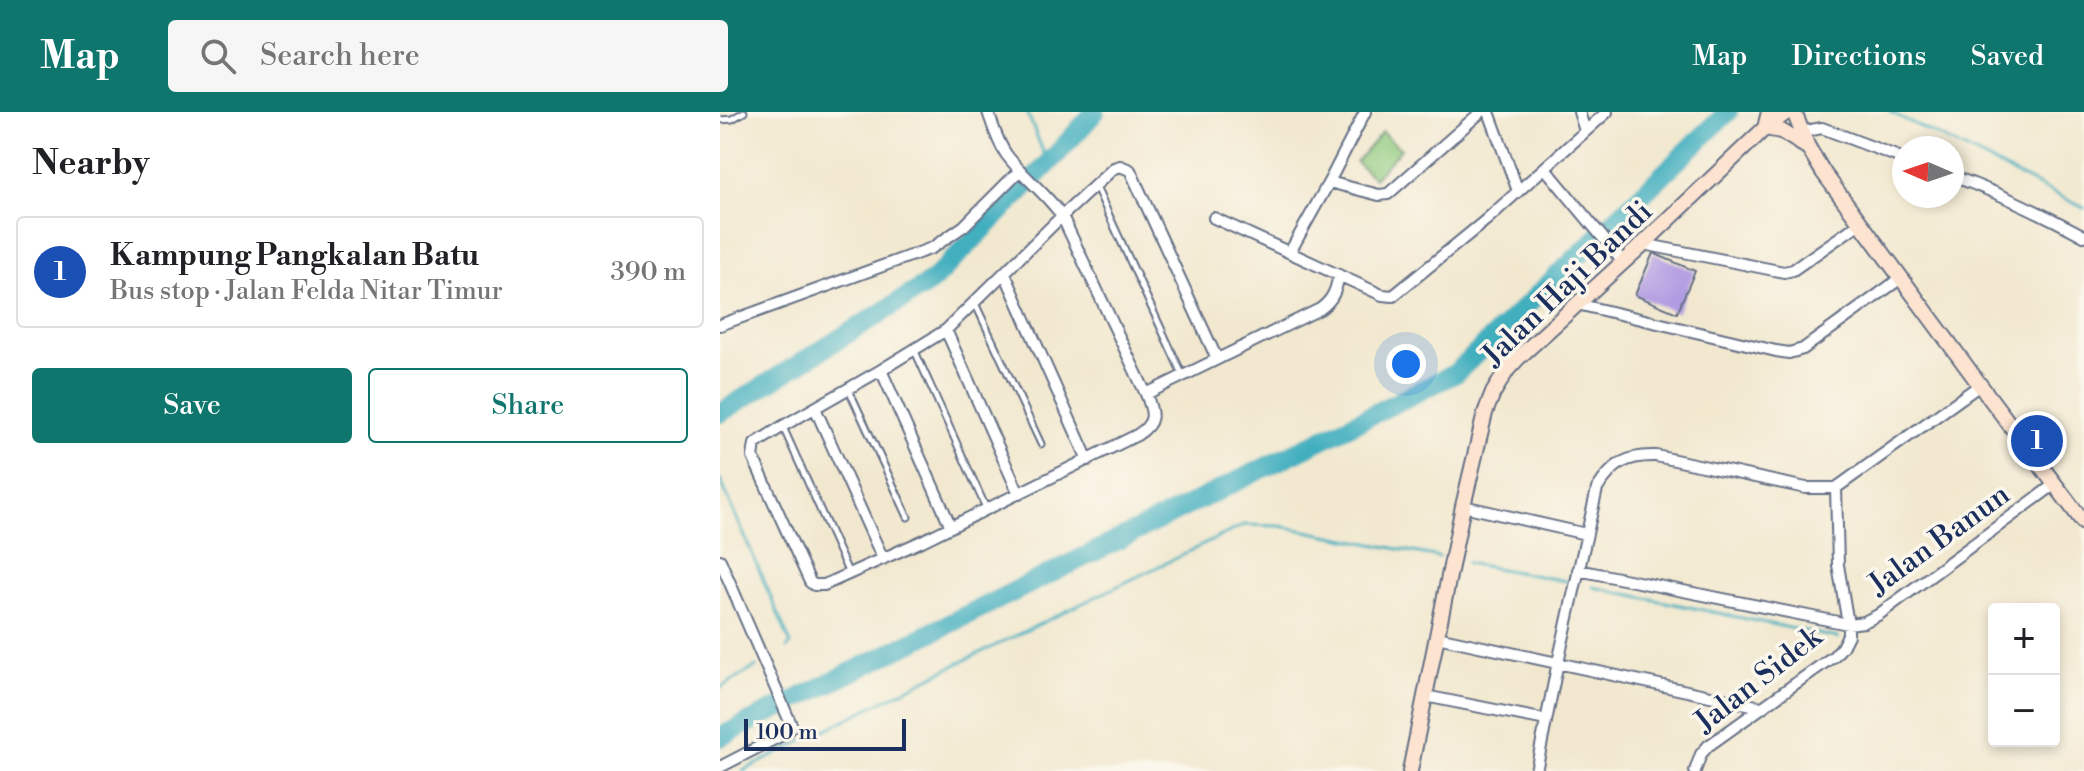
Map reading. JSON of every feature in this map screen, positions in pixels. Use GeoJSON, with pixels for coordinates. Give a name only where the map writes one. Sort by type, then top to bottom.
{"type":"FeatureCollection","features":[{"type":"Feature","properties":{"kind":"street"},"geometry":{"type":"LineString","coordinates":[[988,112],[1005,153],[1062,216],[1151,406],[1149,426],[1088,460],[883,559],[818,586],[810,582],[753,453],[755,444],[946,330],[1062,216],[1114,168],[1120,166],[1130,170],[1217,359]]}},
{"type":"Feature","properties":{"kind":"street"},"geometry":{"type":"LineString","coordinates":[[1290,252],[1365,112]]}},
{"type":"Feature","properties":{"kind":"street"},"geometry":{"type":"LineString","coordinates":[[1329,182],[1375,194],[1388,194],[1481,112]]}},
{"type":"Feature","properties":{"kind":"street"},"geometry":{"type":"LineString","coordinates":[[1489,112],[1518,191]]}},
{"type":"Feature","properties":{"kind":"street"},"geometry":{"type":"LineString","coordinates":[[1579,112],[1585,131]]}},
{"type":"Feature","properties":{"kind":"street"},"geometry":{"type":"LineString","coordinates":[[1214,218],[1382,295],[1393,296],[1607,112]]}},
{"type":"Feature","properties":{"kind":"street"},"geometry":{"type":"LineString","coordinates":[[1769,112],[1765,128],[1781,131],[1808,147]]}},
{"type":"Feature","properties":{"kind":"street","name":"Jalan Haji Bandi"},"geometry":{"type":"LineString","coordinates":[[1410,771],[1463,506],[1485,413],[1493,393],[1519,357],[1765,128],[1787,112]]}},
{"type":"Feature","properties":{"kind":"street"},"geometry":{"type":"LineString","coordinates":[[1794,112],[1808,147],[1823,172],[2084,523]]}},
{"type":"Feature","properties":{"kind":"street"},"geometry":{"type":"LineString","coordinates":[[1801,132],[1822,128],[1892,154]]}},
{"type":"Feature","properties":{"kind":"street"},"geometry":{"type":"LineString","coordinates":[[1545,168],[1623,262]]}},
{"type":"Feature","properties":{"kind":"street"},"geometry":{"type":"LineString","coordinates":[[720,325],[932,248],[964,226],[1023,173]]}},
{"type":"Feature","properties":{"kind":"street"},"geometry":{"type":"LineString","coordinates":[[1964,180],[2052,218],[2084,236]]}},
{"type":"Feature","properties":{"kind":"street"},"geometry":{"type":"LineString","coordinates":[[1643,244],[1784,272],[1793,270],[1860,223]]}},
{"type":"Feature","properties":{"kind":"street"},"geometry":{"type":"LineString","coordinates":[[1005,274],[1088,460]]}},
{"type":"Feature","properties":{"kind":"street"},"geometry":{"type":"LineString","coordinates":[[1146,394],[1320,309],[1333,296],[1339,275]]}},
{"type":"Feature","properties":{"kind":"street"},"geometry":{"type":"LineString","coordinates":[[1577,304],[1789,353],[1803,349],[1901,278]]}},
{"type":"Feature","properties":{"kind":"street"},"geometry":{"type":"LineString","coordinates":[[946,330],[1019,494]]}},
{"type":"Feature","properties":{"kind":"street"},"geometry":{"type":"LineString","coordinates":[[881,370],[951,527]]}},
{"type":"Feature","properties":{"kind":"street"},"geometry":{"type":"LineString","coordinates":[[1536,771],[1586,534],[1597,489],[1606,474],[1618,464],[1643,455],[1672,458],[1806,488],[1836,488],[1980,385]]}},
{"type":"Feature","properties":{"kind":"street"},"geometry":{"type":"LineString","coordinates":[[815,408],[883,559]]}},
{"type":"Feature","properties":{"kind":"street","name":"Jalan Banun"},"geometry":{"type":"LineString","coordinates":[[1848,624],[1864,622],[1878,615],[2055,484]]}},
{"type":"Feature","properties":{"kind":"street"},"geometry":{"type":"LineString","coordinates":[[1578,570],[1848,624],[1838,565],[1836,488]]}},
{"type":"Feature","properties":{"kind":"street"},"geometry":{"type":"LineString","coordinates":[[1463,506],[1586,534]]}},
{"type":"Feature","properties":{"kind":"street"},"geometry":{"type":"LineString","coordinates":[[720,560],[791,724],[786,733],[720,767]]}},
{"type":"Feature","properties":{"kind":"street","name":"Jalan Sidek"},"geometry":{"type":"LineString","coordinates":[[1695,771],[1701,754],[1708,746],[1834,656],[1848,635],[1848,624]]}},
{"type":"Feature","properties":{"kind":"street"},"geometry":{"type":"LineString","coordinates":[[1437,637],[1761,707]]}},
{"type":"Feature","properties":{"kind":"street"},"geometry":{"type":"LineString","coordinates":[[1425,696],[1546,720]]}},
{"type":"Feature","properties":{"kind":"lane"},"geometry":{"type":"LineString","coordinates":[[720,120],[732,119],[744,112]]}},
{"type":"Feature","properties":{"kind":"lane"},"geometry":{"type":"LineString","coordinates":[[1095,186],[1183,376]]}},
{"type":"Feature","properties":{"kind":"lane"},"geometry":{"type":"LineString","coordinates":[[975,302],[1041,444]]}},
{"type":"Feature","properties":{"kind":"lane"},"geometry":{"type":"LineString","coordinates":[[914,348],[987,509]]}},
{"type":"Feature","properties":{"kind":"lane"},"geometry":{"type":"LineString","coordinates":[[847,387],[908,517]]}},
{"type":"Feature","properties":{"kind":"lane"},"geometry":{"type":"LineString","coordinates":[[783,426],[849,574]]}},
{"type":"Feature","properties":{"kind":"green space"},"geometry":{"type":"Polygon","coordinates":[[[1382,132],[1401,149],[1374,178],[1356,162],[1382,132]]]}},
{"type":"Feature","properties":{"kind":"building"},"geometry":{"type":"Polygon","coordinates":[[[1653,253],[1695,271],[1677,313],[1635,295],[1653,253]]]}},
{"type":"Feature","properties":{"kind":"waterway"},"geometry":{"type":"LineString","coordinates":[[1027,112],[1048,164]]}},
{"type":"Feature","properties":{"kind":"waterway"},"geometry":{"type":"LineString","coordinates":[[720,413],[931,282],[1095,112]]}},
{"type":"Feature","properties":{"kind":"waterway"},"geometry":{"type":"LineString","coordinates":[[720,737],[1456,373],[1728,112]]}},
{"type":"Feature","properties":{"kind":"waterway"},"geometry":{"type":"LineString","coordinates":[[1890,112],[2084,208]]}},
{"type":"Feature","properties":{"kind":"waterway"},"geometry":{"type":"LineString","coordinates":[[720,479],[791,644],[787,648]]}},
{"type":"Feature","properties":{"kind":"waterway"},"geometry":{"type":"LineString","coordinates":[[743,771],[1244,525],[1280,526],[1439,557]]}},
{"type":"Feature","properties":{"kind":"waterway"},"geometry":{"type":"LineString","coordinates":[[1467,563],[1566,581]]}},
{"type":"Feature","properties":{"kind":"waterway"},"geometry":{"type":"LineString","coordinates":[[1593,587],[1838,638]]}},
{"type":"Feature","properties":{"kind":"waterway"},"geometry":{"type":"LineString","coordinates":[[720,688],[756,667]]}},
{"type":"Feature","properties":{"kind":"place","name":"Kampung Pangkalan Batu"},"geometry":{"type":"Point","coordinates":[2037,441]}}]}
